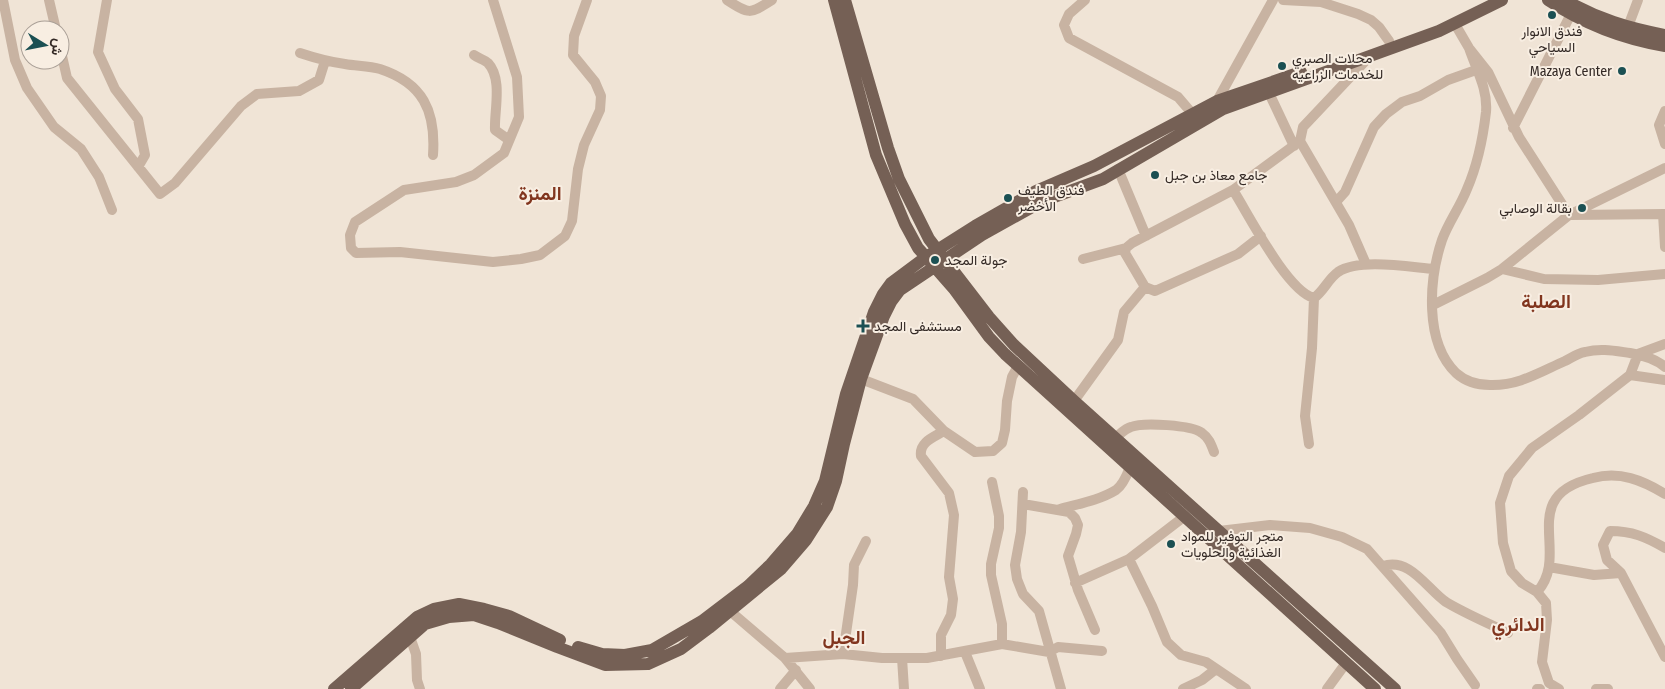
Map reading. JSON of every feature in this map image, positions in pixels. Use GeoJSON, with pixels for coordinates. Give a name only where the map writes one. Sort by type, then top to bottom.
{"type":"FeatureCollection","features":[{"type":"Feature","properties":{"kind":"main road"},"geometry":{"type":"LineString","coordinates":[[834,0],[859,69]]}},
{"type":"Feature","properties":{"kind":"main road"},"geometry":{"type":"LineString","coordinates":[[844,0],[876,155],[905,224],[918,248],[935,258],[989,337],[1010,350],[1074,401],[1115,438],[1222,540],[1346,664],[1375,689]]}},
{"type":"Feature","properties":{"kind":"main road"},"geometry":{"type":"LineString","coordinates":[[334,689],[359,675],[425,624],[449,617],[474,615],[606,665],[648,664],[681,649],[781,569],[806,540],[827,507],[836,481],[862,379],[884,316],[891,302],[900,290],[935,258],[975,226],[1036,191],[1196,119],[1455,24],[1502,0]]}},
{"type":"Feature","properties":{"kind":"main road"},"geometry":{"type":"LineString","coordinates":[[1548,0],[1572,5],[1598,28],[1665,35]]}},
{"type":"Feature","properties":{"kind":"main road"},"geometry":{"type":"LineString","coordinates":[[351,689],[359,675],[417,617],[434,609],[459,604],[509,616],[574,646],[602,654],[625,655],[652,650],[702,621],[748,586],[772,564],[796,534],[814,506],[825,482],[846,394],[874,312],[891,283],[1043,201],[1118,170],[1196,119],[1217,100],[1435,24],[1455,24]]}},
{"type":"Feature","properties":{"kind":"main road"},"geometry":{"type":"LineString","coordinates":[[1626,32],[1645,42],[1665,46]]}},
{"type":"Feature","properties":{"kind":"main road"},"geometry":{"type":"LineString","coordinates":[[1010,350],[1018,366],[1185,516],[1222,540],[1395,689]]}},
{"type":"Feature","properties":{"kind":"street"},"geometry":{"type":"LineString","coordinates":[[3,0],[15,60],[27,88],[54,127],[81,149],[99,177],[112,210]]}},
{"type":"Feature","properties":{"kind":"street"},"geometry":{"type":"LineString","coordinates":[[49,0],[54,20]]}},
{"type":"Feature","properties":{"kind":"street"},"geometry":{"type":"LineString","coordinates":[[107,0],[98,52],[115,88],[138,119],[145,155],[138,167]]}},
{"type":"Feature","properties":{"kind":"street"},"geometry":{"type":"LineString","coordinates":[[493,0],[517,77],[519,117],[504,154],[474,175],[456,182],[404,190],[355,222],[350,235],[351,248],[356,254],[400,252],[493,262],[540,255],[565,236],[572,221],[578,169],[584,145],[598,116],[601,103],[601,96],[595,82],[573,55],[574,36],[587,0]]}},
{"type":"Feature","properties":{"kind":"street"},"geometry":{"type":"LineString","coordinates":[[728,0],[742,10],[749,12],[772,0]]}},
{"type":"Feature","properties":{"kind":"street"},"geometry":{"type":"LineString","coordinates":[[1085,0],[1069,14],[1064,25],[1069,38],[1178,97],[1196,119]]}},
{"type":"Feature","properties":{"kind":"street"},"geometry":{"type":"LineString","coordinates":[[1217,100],[1273,0]]}},
{"type":"Feature","properties":{"kind":"street"},"geometry":{"type":"LineString","coordinates":[[1283,0],[1322,1],[1358,14],[1371,20],[1379,27],[1389,41]]}},
{"type":"Feature","properties":{"kind":"street"},"geometry":{"type":"LineString","coordinates":[[1626,32],[1638,0]]}},
{"type":"Feature","properties":{"kind":"street"},"geometry":{"type":"LineString","coordinates":[[1514,128],[1572,5]]}},
{"type":"Feature","properties":{"kind":"street"},"geometry":{"type":"LineString","coordinates":[[1455,24],[1469,48],[1488,72],[1514,128],[1540,173],[1569,215]]}},
{"type":"Feature","properties":{"kind":"street"},"geometry":{"type":"LineString","coordinates":[[1469,48],[1476,70],[1483,82],[1486,95],[1486,112],[1475,166],[1467,190],[1443,239],[1434,269],[1432,305],[1437,343],[1448,365],[1462,378],[1478,385],[1520,382],[1584,352],[1604,349],[1638,354],[1661,363],[1665,367]]}},
{"type":"Feature","properties":{"kind":"street"},"geometry":{"type":"LineString","coordinates":[[300,53],[325,60],[379,69],[412,85],[428,108],[435,135],[433,155]]}},
{"type":"Feature","properties":{"kind":"street"},"geometry":{"type":"LineString","coordinates":[[474,55],[488,63],[495,76],[497,105],[495,130],[509,140]]}},
{"type":"Feature","properties":{"kind":"street"},"geometry":{"type":"LineString","coordinates":[[1083,259],[1126,248],[1233,190],[1297,144],[1303,127],[1371,56]]}},
{"type":"Feature","properties":{"kind":"street"},"geometry":{"type":"LineString","coordinates":[[65,70],[67,78],[160,194],[175,184],[241,106],[257,94],[299,91],[319,80],[325,60]]}},
{"type":"Feature","properties":{"kind":"street"},"geometry":{"type":"LineString","coordinates":[[1336,202],[1345,192],[1374,127],[1386,114],[1402,102],[1420,96],[1448,80],[1476,70]]}},
{"type":"Feature","properties":{"kind":"street"},"geometry":{"type":"LineString","coordinates":[[1269,92],[1297,144],[1349,225],[1366,264]]}},
{"type":"Feature","properties":{"kind":"street"},"geometry":{"type":"LineString","coordinates":[[1665,111],[1659,125],[1665,144]]}},
{"type":"Feature","properties":{"kind":"street"},"geometry":{"type":"LineString","coordinates":[[1432,305],[1502,269],[1569,215],[1665,168]]}},
{"type":"Feature","properties":{"kind":"street"},"geometry":{"type":"LineString","coordinates":[[1118,170],[1146,236]]}},
{"type":"Feature","properties":{"kind":"street"},"geometry":{"type":"LineString","coordinates":[[1233,190],[1285,274],[1308,296],[1314,298]]}},
{"type":"Feature","properties":{"kind":"street"},"geometry":{"type":"LineString","coordinates":[[1569,215],[1664,214],[1665,246]]}},
{"type":"Feature","properties":{"kind":"street"},"geometry":{"type":"LineString","coordinates":[[1126,248],[1125,253],[1145,287],[1155,291],[1186,278],[1218,261],[1238,254],[1261,236]]}},
{"type":"Feature","properties":{"kind":"street"},"geometry":{"type":"LineString","coordinates":[[1314,298],[1320,294],[1327,282],[1338,272],[1349,266],[1366,264],[1434,269]]}},
{"type":"Feature","properties":{"kind":"street"},"geometry":{"type":"LineString","coordinates":[[1502,269],[1544,279],[1598,280],[1665,274]]}},
{"type":"Feature","properties":{"kind":"street"},"geometry":{"type":"LineString","coordinates":[[1074,401],[1118,340],[1124,312],[1145,287]]}},
{"type":"Feature","properties":{"kind":"street"},"geometry":{"type":"LineString","coordinates":[[1309,444],[1306,416],[1314,298]]}},
{"type":"Feature","properties":{"kind":"street"},"geometry":{"type":"LineString","coordinates":[[1559,689],[1549,684],[1542,662],[1547,620],[1546,603],[1537,592],[1522,583],[1511,571],[1503,543],[1500,503],[1509,476],[1532,448],[1579,415],[1630,375],[1638,354],[1665,344]]}},
{"type":"Feature","properties":{"kind":"street"},"geometry":{"type":"LineString","coordinates":[[862,379],[913,399],[944,431],[975,452],[993,451],[1002,443],[1007,401],[1012,377],[1018,366]]}},
{"type":"Feature","properties":{"kind":"street"},"geometry":{"type":"LineString","coordinates":[[1630,375],[1665,380]]}},
{"type":"Feature","properties":{"kind":"street"},"geometry":{"type":"LineString","coordinates":[[1115,438],[1131,427],[1145,425],[1191,428],[1200,431],[1208,438],[1214,452]]}},
{"type":"Feature","properties":{"kind":"street"},"geometry":{"type":"LineString","coordinates":[[941,656],[941,635],[951,615],[953,598],[949,577],[954,515],[949,493],[921,456],[920,450],[925,442],[944,431]]}},
{"type":"Feature","properties":{"kind":"street"},"geometry":{"type":"LineString","coordinates":[[1056,510],[1088,502],[1117,489],[1126,479],[1130,467]]}},
{"type":"Feature","properties":{"kind":"street"},"geometry":{"type":"LineString","coordinates":[[1537,592],[1544,584],[1549,567],[1549,514],[1554,501],[1564,489],[1582,480],[1600,476],[1619,476],[1634,478],[1647,483],[1665,494]]}},
{"type":"Feature","properties":{"kind":"street"},"geometry":{"type":"LineString","coordinates":[[992,482],[999,516],[999,528],[991,564],[991,575],[1002,624],[1002,644]]}},
{"type":"Feature","properties":{"kind":"street"},"geometry":{"type":"LineString","coordinates":[[1023,492],[1021,532],[1015,565],[1016,579],[1023,594],[1039,611],[1049,652],[1061,689]]}},
{"type":"Feature","properties":{"kind":"street"},"geometry":{"type":"LineString","coordinates":[[1023,504],[1068,512],[1075,518],[1078,524],[1068,556],[1075,583],[1095,630]]}},
{"type":"Feature","properties":{"kind":"street"},"geometry":{"type":"LineString","coordinates":[[1075,583],[1129,559],[1185,516]]}},
{"type":"Feature","properties":{"kind":"street"},"geometry":{"type":"LineString","coordinates":[[1222,540],[1270,525],[1310,528],[1342,537],[1367,549],[1441,633],[1475,685]]}},
{"type":"Feature","properties":{"kind":"street"},"geometry":{"type":"LineString","coordinates":[[1665,548],[1628,531],[1610,531],[1604,545],[1607,560],[1621,573],[1665,657]]}},
{"type":"Feature","properties":{"kind":"street"},"geometry":{"type":"LineString","coordinates":[[844,654],[854,565],[866,541]]}},
{"type":"Feature","properties":{"kind":"street"},"geometry":{"type":"LineString","coordinates":[[1129,559],[1167,642],[1182,655],[1206,662],[1246,689]]}},
{"type":"Feature","properties":{"kind":"street"},"geometry":{"type":"LineString","coordinates":[[1383,566],[1388,564],[1400,566],[1416,574],[1445,601],[1508,633]]}},
{"type":"Feature","properties":{"kind":"street"},"geometry":{"type":"LineString","coordinates":[[1549,567],[1594,575],[1621,573]]}},
{"type":"Feature","properties":{"kind":"street"},"geometry":{"type":"LineString","coordinates":[[730,611],[785,658],[810,689]]}},
{"type":"Feature","properties":{"kind":"street"},"geometry":{"type":"LineString","coordinates":[[410,637],[416,654],[417,680],[420,689]]}},
{"type":"Feature","properties":{"kind":"street"},"geometry":{"type":"LineString","coordinates":[[785,658],[844,654],[927,658],[1002,644],[1049,652],[1058,647],[1102,651]]}},
{"type":"Feature","properties":{"kind":"street"},"geometry":{"type":"LineString","coordinates":[[965,652],[980,689]]}},
{"type":"Feature","properties":{"kind":"street"},"geometry":{"type":"LineString","coordinates":[[902,658],[904,689]]}},
{"type":"Feature","properties":{"kind":"street"},"geometry":{"type":"LineString","coordinates":[[1327,689],[1346,664]]}},
{"type":"Feature","properties":{"kind":"street"},"geometry":{"type":"LineString","coordinates":[[1183,689],[1202,680],[1216,669]]}},
{"type":"Feature","properties":{"kind":"street"},"geometry":{"type":"LineString","coordinates":[[780,689],[796,670]]}},
{"type":"Feature","properties":{"kind":"street"},"geometry":{"type":"LineString","coordinates":[[1596,689],[1608,689]]}},
{"type":"Feature","properties":{"kind":"place","name":"فندق الانوار السياحي"},"geometry":{"type":"Point","coordinates":[1552,15]}},
{"type":"Feature","properties":{"kind":"place","name":"محلات الصبري للخدمات الزراعيه"},"geometry":{"type":"Point","coordinates":[1282,66]}},
{"type":"Feature","properties":{"kind":"place","name":"Mazaya Center"},"geometry":{"type":"Point","coordinates":[1622,71]}},
{"type":"Feature","properties":{"kind":"place","name":"جامع معاذ بن جبل"},"geometry":{"type":"Point","coordinates":[1155,175]}},
{"type":"Feature","properties":{"kind":"place","name":"فندق الطيف الأخضر"},"geometry":{"type":"Point","coordinates":[1008,198]}},
{"type":"Feature","properties":{"kind":"place","name":"بقالة الوصابي"},"geometry":{"type":"Point","coordinates":[1582,208]}},
{"type":"Feature","properties":{"kind":"place","name":"جولة المجد"},"geometry":{"type":"Point","coordinates":[935,260]}},
{"type":"Feature","properties":{"kind":"place","name":"مستشفى المجد"},"geometry":{"type":"Point","coordinates":[863,326]}},
{"type":"Feature","properties":{"kind":"place","name":"متجر التوفير للمواد الغذائية والحلويات"},"geometry":{"type":"Point","coordinates":[1171,544]}},
{"type":"Feature","properties":{"kind":"district","name":"المنزة"},"geometry":{"type":"Point","coordinates":[540,193]}},
{"type":"Feature","properties":{"kind":"district","name":"الصلبة"},"geometry":{"type":"Point","coordinates":[1546,301]}},
{"type":"Feature","properties":{"kind":"district","name":"الدائري"},"geometry":{"type":"Point","coordinates":[1518,624]}},
{"type":"Feature","properties":{"kind":"district","name":"الجبل"},"geometry":{"type":"Point","coordinates":[844,637]}}]}
